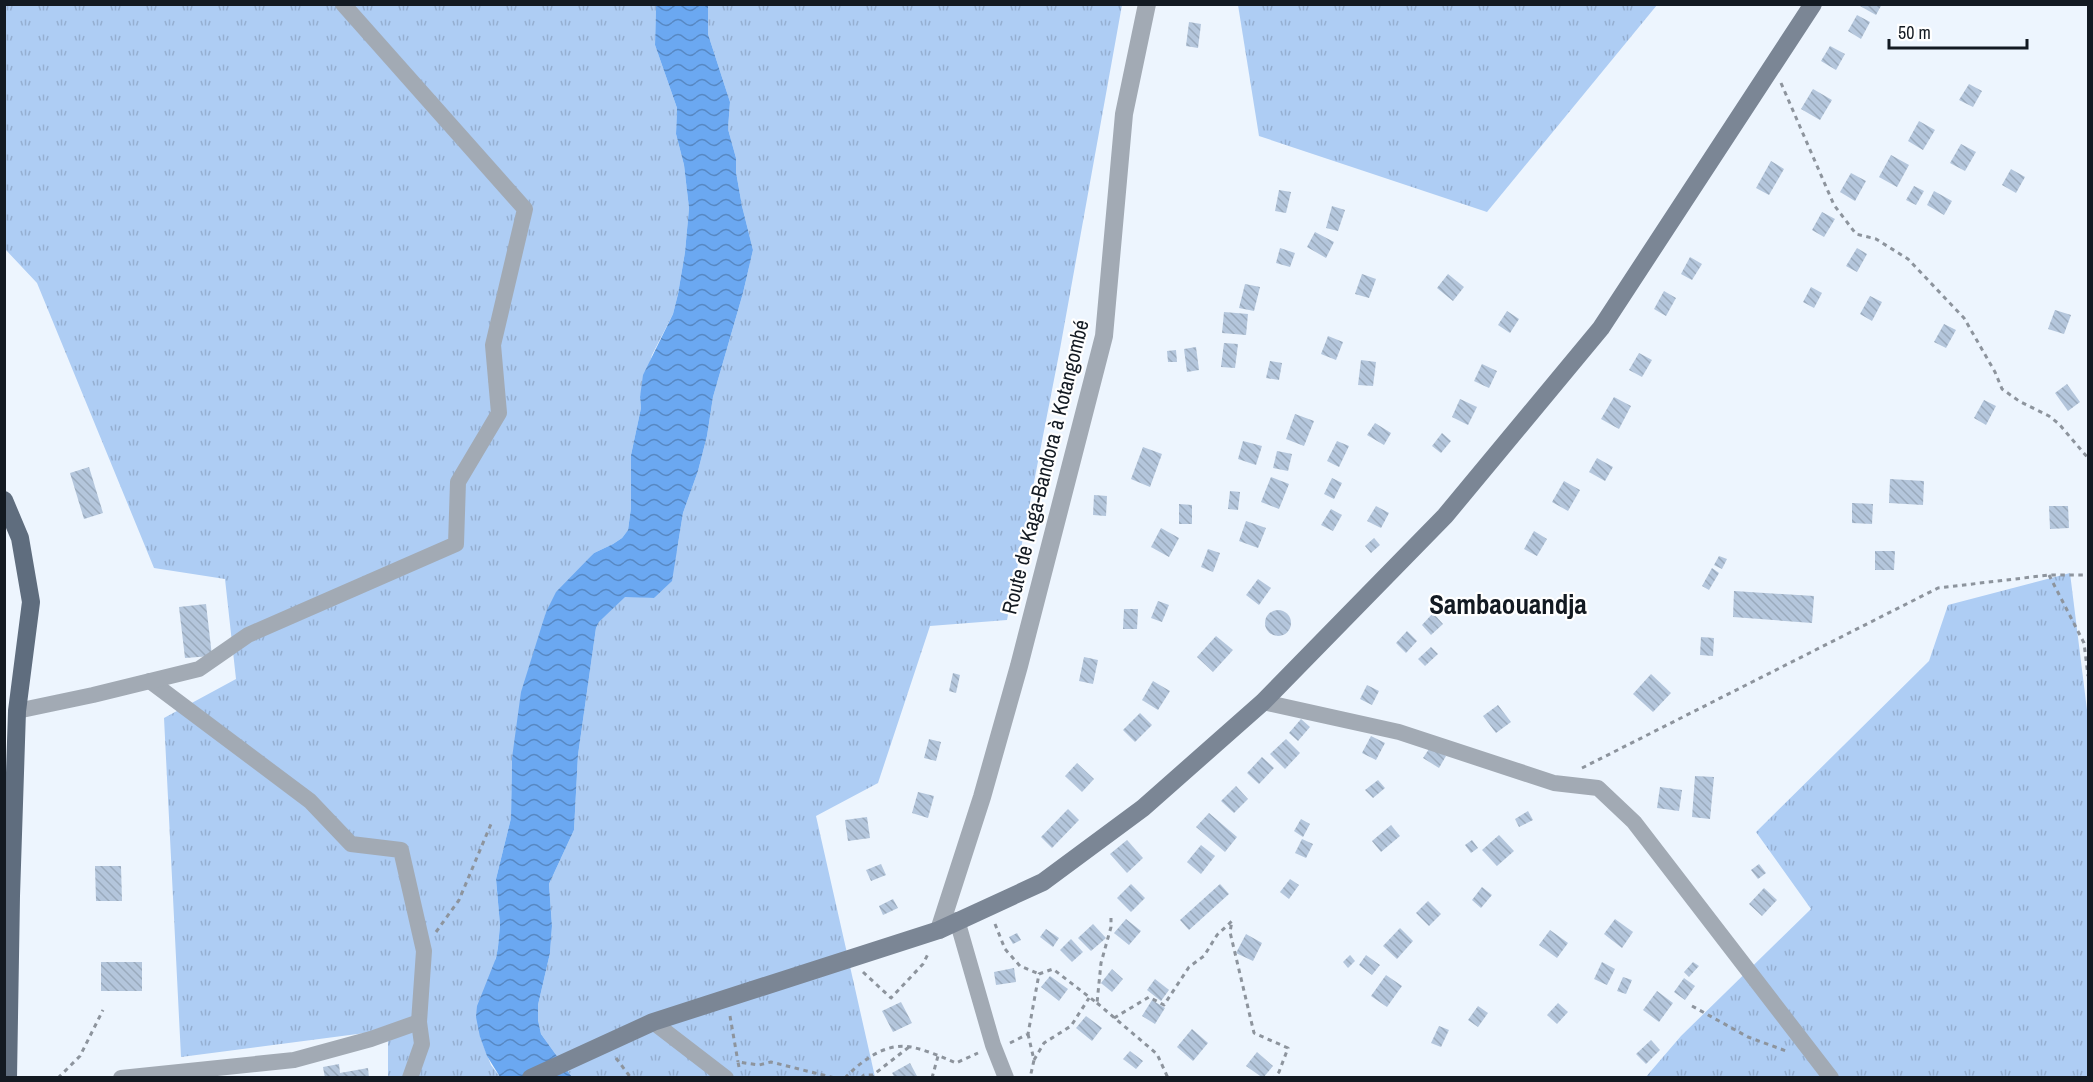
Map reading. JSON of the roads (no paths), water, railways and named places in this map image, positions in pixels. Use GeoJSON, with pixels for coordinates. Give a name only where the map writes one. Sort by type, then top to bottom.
{"type":"FeatureCollection","features":[{"type":"Feature","properties":{"kind":"main road"},"geometry":{"type":"LineString","coordinates":[[531,1077],[653,1022],[939,930],[957,920],[989,909],[1043,882],[1143,808],[1263,702],[1445,516],[1601,328],[1813,4]]}},
{"type":"Feature","properties":{"kind":"main road"},"geometry":{"type":"LineString","coordinates":[[4,500],[20,538],[31,602],[10,759],[11,896],[8,1077]]}},
{"type":"Feature","properties":{"kind":"street"},"geometry":{"type":"LineString","coordinates":[[17,711],[199,669],[248,635],[456,544],[458,482],[499,413],[493,345],[525,209],[343,4]]}},
{"type":"Feature","properties":{"kind":"street","name":"Route de Kaga-Bandora à Kotangombé"},"geometry":{"type":"LineString","coordinates":[[939,930],[982,797],[1019,666],[1104,336],[1124,114],[1147,4]]}},
{"type":"Feature","properties":{"kind":"street"},"geometry":{"type":"LineString","coordinates":[[150,681],[310,801],[351,844],[400,850],[424,951],[419,1022],[422,1044],[410,1077]]}},
{"type":"Feature","properties":{"kind":"street"},"geometry":{"type":"LineString","coordinates":[[1263,702],[1399,732],[1554,783],[1598,788],[1634,822],[1831,1077]]}},
{"type":"Feature","properties":{"kind":"street"},"geometry":{"type":"LineString","coordinates":[[957,920],[993,1045],[1006,1077]]}},
{"type":"Feature","properties":{"kind":"street"},"geometry":{"type":"LineString","coordinates":[[122,1077],[294,1059],[371,1039],[419,1022]]}},
{"type":"Feature","properties":{"kind":"street"},"geometry":{"type":"LineString","coordinates":[[653,1022],[732,1073]]}},
{"type":"Feature","properties":{"kind":"water"},"geometry":{"type":"Polygon","coordinates":[[[656,5],[708,5],[708,34],[730,102],[728,129],[736,158],[742,206],[753,250],[713,397],[707,436],[698,471],[683,513],[672,581],[654,598],[625,597],[599,622],[596,628],[578,755],[574,830],[549,884],[552,926],[550,953],[538,1005],[541,1034],[572,1077],[500,1077],[487,1056],[476,1017],[477,1006],[496,958],[498,947],[500,925],[496,879],[511,818],[512,758],[521,692],[546,612],[556,592],[594,553],[622,538],[628,530],[631,508],[631,455],[641,408],[643,375],[673,314],[685,252],[689,208],[684,165],[676,134],[677,108],[655,45],[656,5]]]}},
{"type":"Feature","properties":{"kind":"district","name":"Sambaouandja"},"geometry":{"type":"Point","coordinates":[1508,604]}}]}
